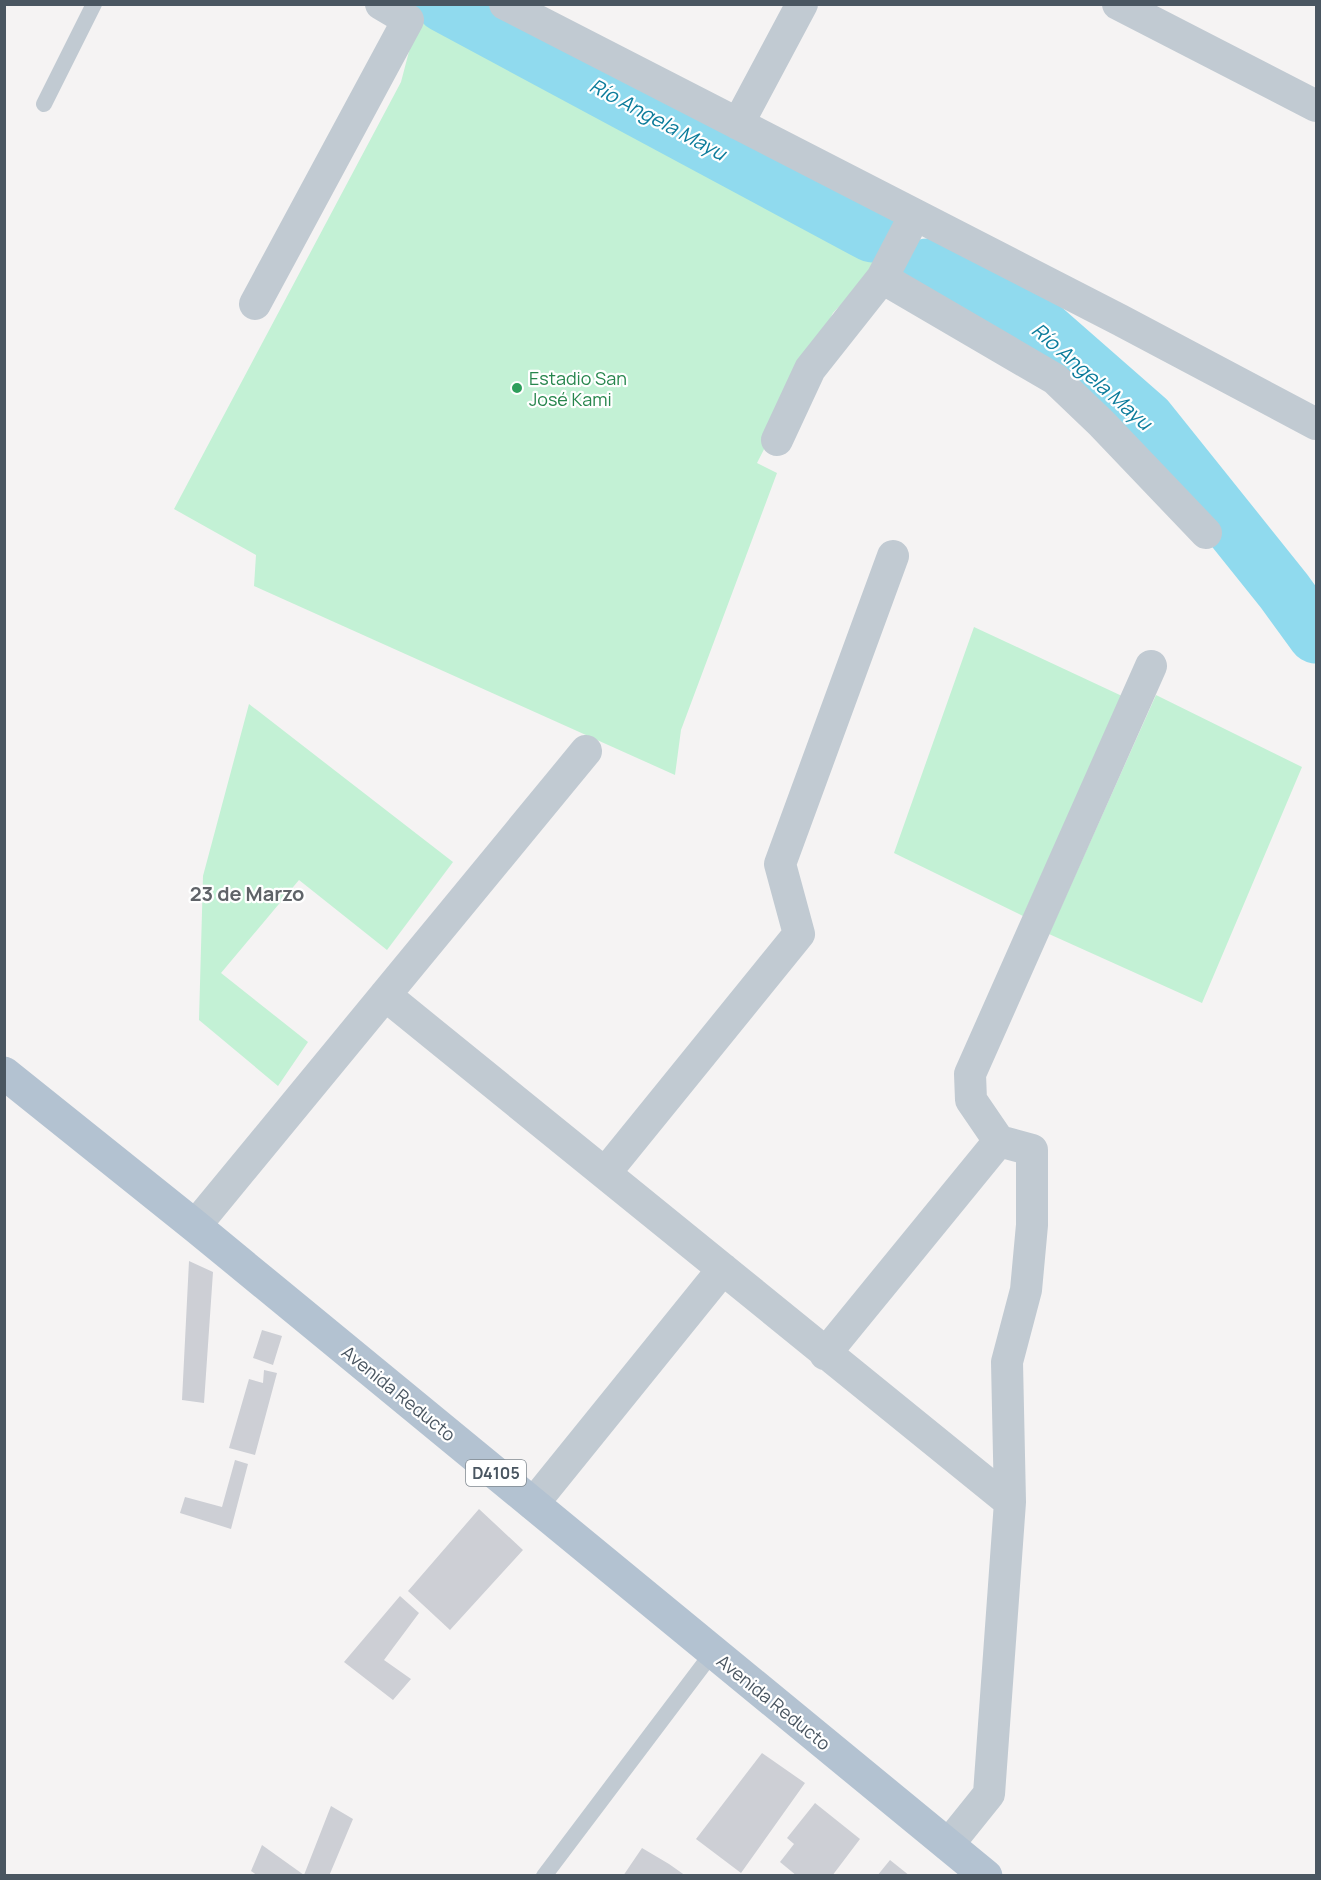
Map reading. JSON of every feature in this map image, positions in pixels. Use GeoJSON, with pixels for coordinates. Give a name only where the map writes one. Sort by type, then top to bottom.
{"type":"FeatureCollection","features":[{"type":"Feature","properties":{"kind":"main road","name":"Avenida Reducto"},"geometry":{"type":"LineString","coordinates":[[4,1073],[195,1226],[986,1875]]}},
{"type":"Feature","properties":{"kind":"street"},"geometry":{"type":"LineString","coordinates":[[255,304],[408,20],[381,4]]}},
{"type":"Feature","properties":{"kind":"street"},"geometry":{"type":"LineString","coordinates":[[505,4],[915,214],[1317,424]]}},
{"type":"Feature","properties":{"kind":"street"},"geometry":{"type":"LineString","coordinates":[[738,124],[802,4]]}},
{"type":"Feature","properties":{"kind":"street"},"geometry":{"type":"LineString","coordinates":[[1118,4],[1317,106]]}},
{"type":"Feature","properties":{"kind":"street"},"geometry":{"type":"LineString","coordinates":[[777,440],[810,369],[882,278],[915,214]]}},
{"type":"Feature","properties":{"kind":"street"},"geometry":{"type":"LineString","coordinates":[[882,278],[1055,379],[1101,423],[1206,533]]}},
{"type":"Feature","properties":{"kind":"street"},"geometry":{"type":"LineString","coordinates":[[606,1172],[799,934],[780,864],[893,556]]}},
{"type":"Feature","properties":{"kind":"street"},"geometry":{"type":"LineString","coordinates":[[948,1845],[989,1794],[1010,1502],[1007,1362],[1026,1290],[1032,1225],[1032,1150],[999,1141],[972,1100],[970,1074],[1151,666]]}},
{"type":"Feature","properties":{"kind":"street"},"geometry":{"type":"LineString","coordinates":[[195,1226],[586,751]]}},
{"type":"Feature","properties":{"kind":"street"},"geometry":{"type":"LineString","coordinates":[[385,994],[606,1172],[825,1354],[1010,1502]]}},
{"type":"Feature","properties":{"kind":"street"},"geometry":{"type":"LineString","coordinates":[[825,1354],[999,1141]]}},
{"type":"Feature","properties":{"kind":"street"},"geometry":{"type":"LineString","coordinates":[[533,1503],[723,1269]]}},
{"type":"Feature","properties":{"kind":"lane"},"geometry":{"type":"LineString","coordinates":[[44,104],[94,4]]}},
{"type":"Feature","properties":{"kind":"lane"},"geometry":{"type":"LineString","coordinates":[[544,1875],[713,1652]]}},
{"type":"Feature","properties":{"kind":"green space","name":"Estadio San José Kami"},"geometry":{"type":"Polygon","coordinates":[[[406,5],[482,5],[897,223],[874,270],[833,313],[757,463],[777,473],[681,730],[675,775],[254,586],[256,555],[174,509],[401,82],[418,17],[406,5]]]}},
{"type":"Feature","properties":{"kind":"green space"},"geometry":{"type":"Polygon","coordinates":[[[974,627],[1122,696],[1023,916],[894,853],[974,627]]]}},
{"type":"Feature","properties":{"kind":"green space"},"geometry":{"type":"Polygon","coordinates":[[[1156,695],[1302,767],[1202,1003],[1049,934],[1156,695]]]}},
{"type":"Feature","properties":{"kind":"green space"},"geometry":{"type":"Polygon","coordinates":[[[249,704],[453,862],[387,950],[299,880],[221,973],[308,1042],[278,1086],[199,1020],[203,876],[249,704]]]}},
{"type":"Feature","properties":{"kind":"building"},"geometry":{"type":"Polygon","coordinates":[[[189,1261],[213,1272],[204,1403],[182,1400],[189,1261]]]}},
{"type":"Feature","properties":{"kind":"building"},"geometry":{"type":"Polygon","coordinates":[[[262,1330],[282,1336],[273,1365],[253,1358],[262,1330]]]}},
{"type":"Feature","properties":{"kind":"building"},"geometry":{"type":"Polygon","coordinates":[[[264,1370],[277,1373],[255,1455],[229,1448],[249,1379],[263,1383],[264,1370]]]}},
{"type":"Feature","properties":{"kind":"building"},"geometry":{"type":"Polygon","coordinates":[[[235,1460],[248,1464],[231,1529],[180,1513],[185,1497],[222,1507],[235,1460]]]}},
{"type":"Feature","properties":{"kind":"building"},"geometry":{"type":"Polygon","coordinates":[[[479,1509],[523,1550],[450,1630],[408,1591],[479,1509]]]}},
{"type":"Feature","properties":{"kind":"building"},"geometry":{"type":"Polygon","coordinates":[[[400,1596],[419,1613],[384,1660],[411,1679],[393,1700],[344,1662],[400,1596]]]}},
{"type":"Feature","properties":{"kind":"building"},"geometry":{"type":"Polygon","coordinates":[[[762,1753],[805,1783],[741,1873],[696,1839],[762,1753]]]}},
{"type":"Feature","properties":{"kind":"building"},"geometry":{"type":"Polygon","coordinates":[[[815,1803],[860,1839],[832,1876],[797,1876],[780,1862],[794,1844],[787,1838],[815,1803]]]}},
{"type":"Feature","properties":{"kind":"building"},"geometry":{"type":"Polygon","coordinates":[[[331,1806],[353,1819],[329,1876],[258,1876],[251,1871],[262,1845],[304,1875],[331,1806]]]}},
{"type":"Feature","properties":{"kind":"building"},"geometry":{"type":"Polygon","coordinates":[[[642,1848],[669,1864],[686,1876],[623,1876],[642,1848]]]}},
{"type":"Feature","properties":{"kind":"building"},"geometry":{"type":"Polygon","coordinates":[[[890,1860],[910,1876],[877,1876],[890,1860]]]}},
{"type":"Feature","properties":{"kind":"waterway","name":"Río Angela Mayu"},"geometry":{"type":"LineString","coordinates":[[444,4],[872,234]]}},
{"type":"Feature","properties":{"kind":"waterway","name":"Río Angela Mayu"},"geometry":{"type":"LineString","coordinates":[[927,267],[1042,328],[1147,420],[1284,591],[1316,635]]}},
{"type":"Feature","properties":{"kind":"place","name":"Estadio San José Kami"},"geometry":{"type":"Point","coordinates":[517,388]}},
{"type":"Feature","properties":{"kind":"district","name":"23 de Marzo"},"geometry":{"type":"Point","coordinates":[247,893]}}]}
